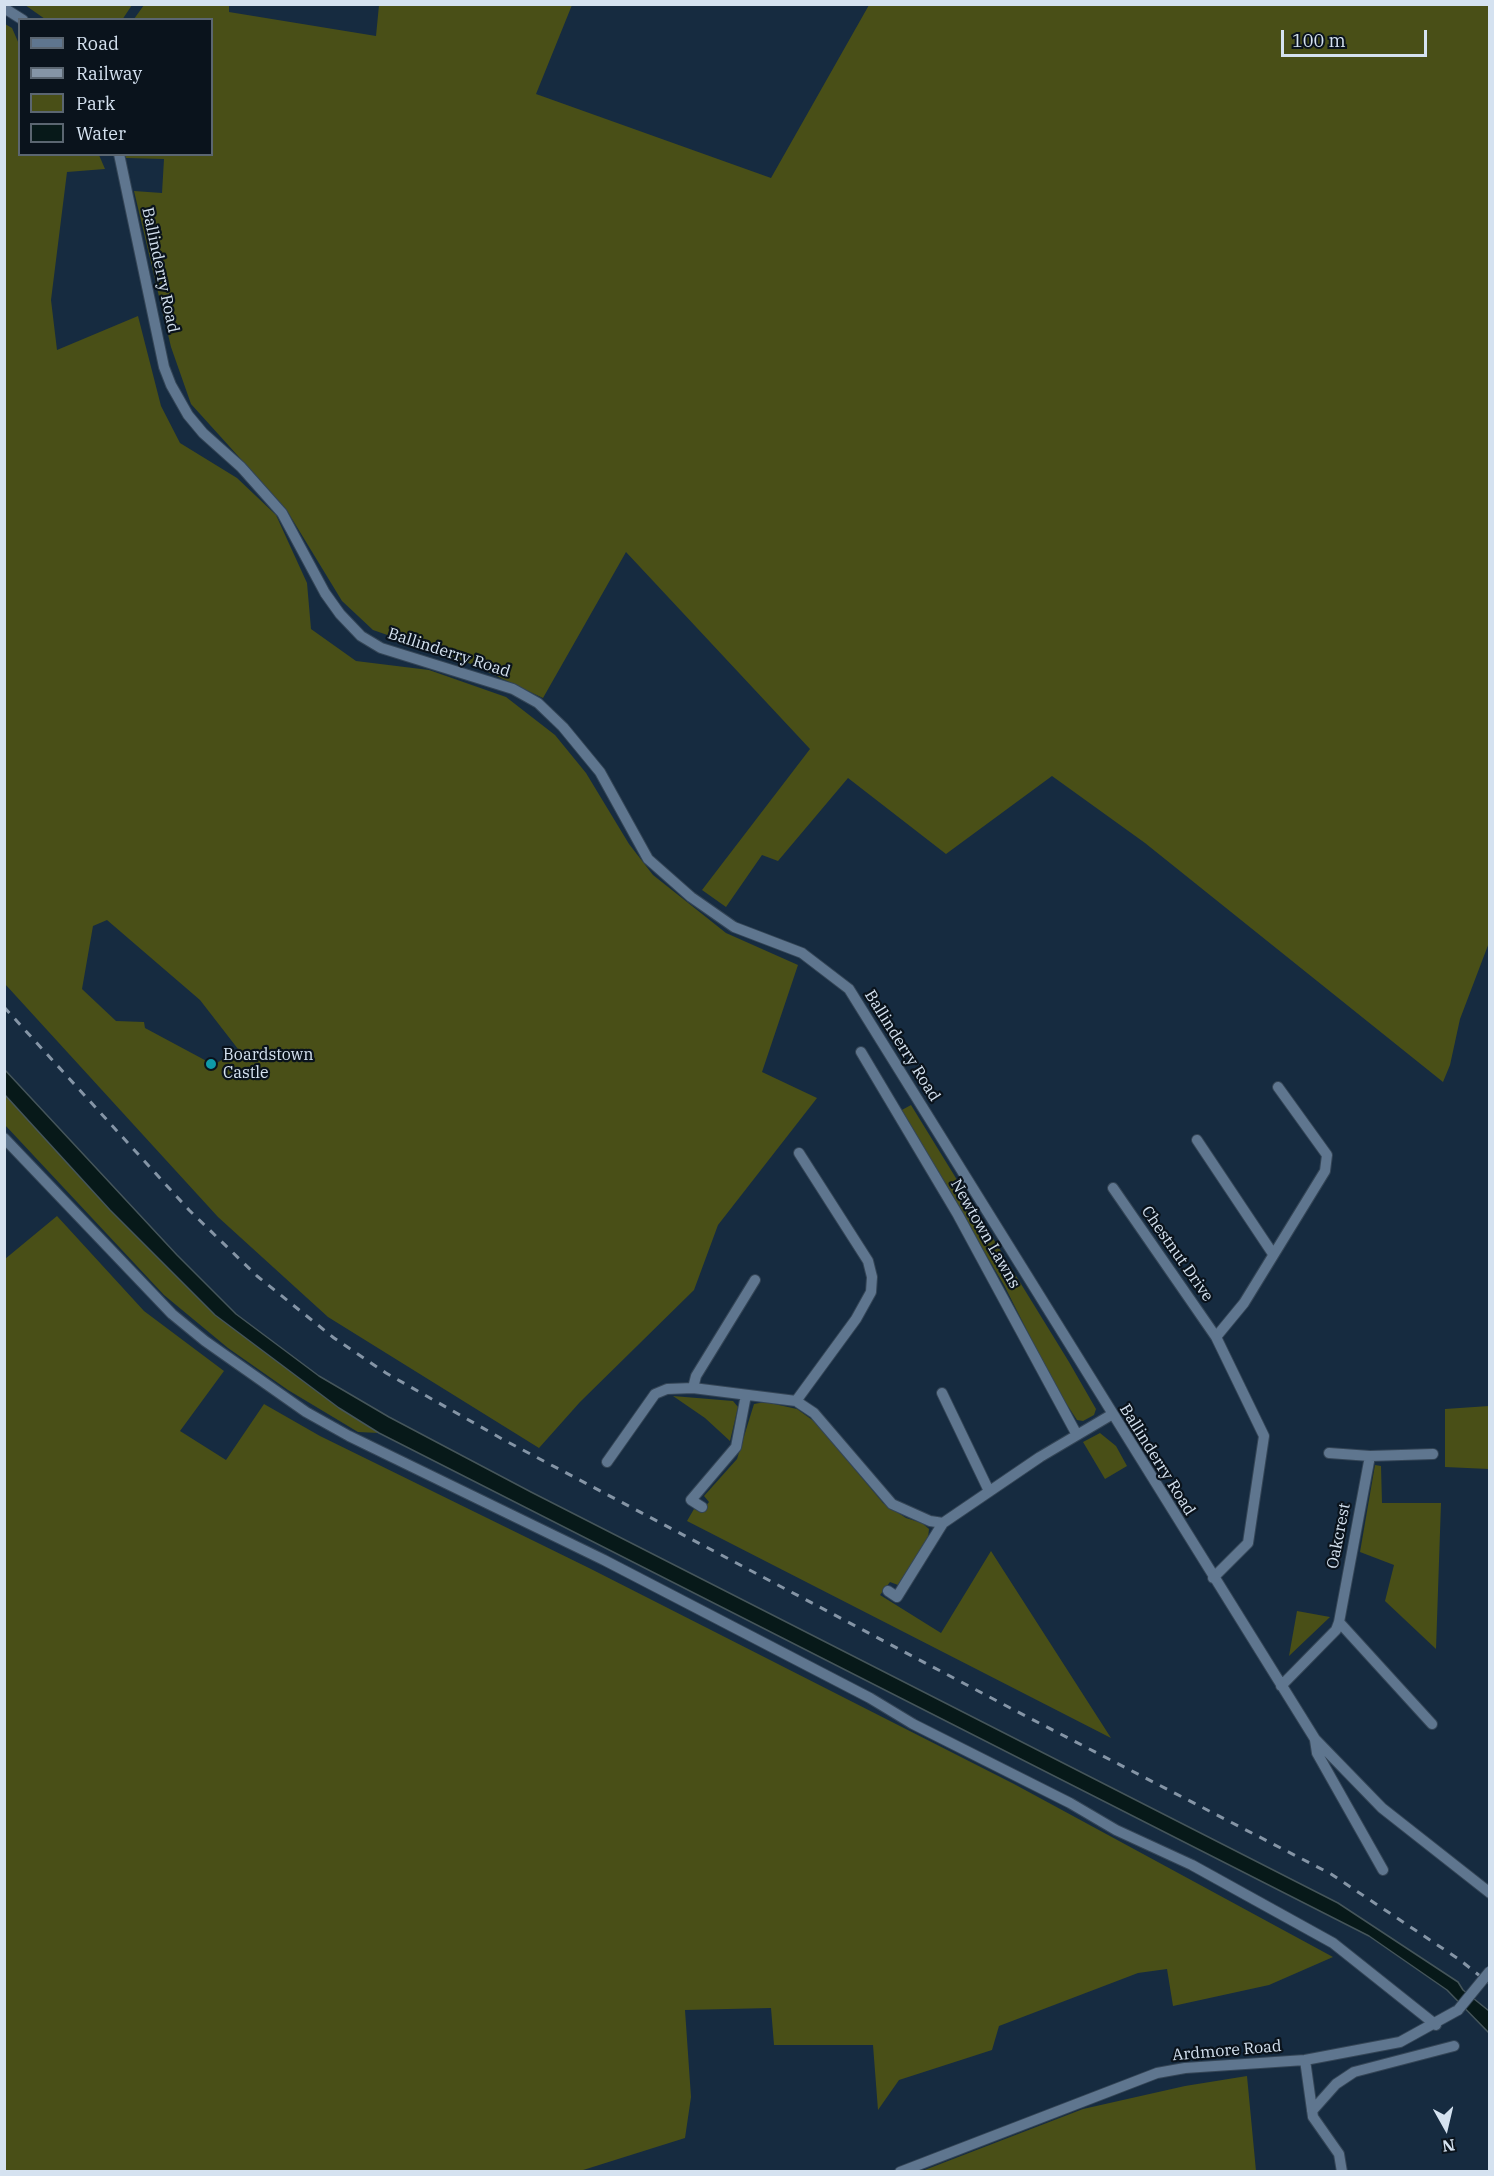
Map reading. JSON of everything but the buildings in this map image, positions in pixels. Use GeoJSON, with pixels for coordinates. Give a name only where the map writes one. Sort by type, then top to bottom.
{"type":"FeatureCollection","features":[{"type":"Feature","properties":{"kind":"street"},"geometry":{"type":"LineString","coordinates":[[4,8],[20,18]]}},
{"type":"Feature","properties":{"kind":"street","name":"Ballinderry Road"},"geometry":{"type":"LineString","coordinates":[[119,156],[152,300],[164,367],[179,401],[203,433],[241,467],[282,513],[325,592],[361,636],[381,648],[513,689],[538,704],[564,727],[600,772],[648,859],[691,897],[734,927],[802,953],[849,989],[1111,1415],[1315,1739],[1382,1808],[1490,1893]]}},
{"type":"Feature","properties":{"kind":"street","name":"Newtown Lawns"},"geometry":{"type":"LineString","coordinates":[[861,1052],[958,1215],[1077,1435]]}},
{"type":"Feature","properties":{"kind":"street"},"geometry":{"type":"LineString","coordinates":[[1216,1336],[1244,1303],[1325,1172],[1327,1155],[1278,1087]]}},
{"type":"Feature","properties":{"kind":"street"},"geometry":{"type":"LineString","coordinates":[[4,1138],[172,1314],[205,1341],[306,1412],[349,1436],[604,1560],[870,1698],[944,1740],[1070,1803],[1116,1830],[1192,1865],[1333,1943],[1436,2025]]}},
{"type":"Feature","properties":{"kind":"street"},"geometry":{"type":"LineString","coordinates":[[1197,1140],[1274,1254]]}},
{"type":"Feature","properties":{"kind":"street"},"geometry":{"type":"LineString","coordinates":[[796,1401],[856,1319],[871,1292],[872,1277],[868,1261],[799,1153]]}},
{"type":"Feature","properties":{"kind":"street","name":"Chestnut Drive"},"geometry":{"type":"LineString","coordinates":[[1113,1188],[1216,1336],[1263,1436],[1248,1543],[1213,1578]]}},
{"type":"Feature","properties":{"kind":"street"},"geometry":{"type":"LineString","coordinates":[[693,1388],[696,1376],[755,1280]]}},
{"type":"Feature","properties":{"kind":"street"},"geometry":{"type":"LineString","coordinates":[[607,1462],[655,1394],[667,1389],[693,1388],[796,1401],[814,1413],[892,1504],[930,1521],[943,1522]]}},
{"type":"Feature","properties":{"kind":"street"},"geometry":{"type":"LineString","coordinates":[[942,1393],[989,1491]]}},
{"type":"Feature","properties":{"kind":"street"},"geometry":{"type":"LineString","coordinates":[[702,1507],[692,1500],[736,1447],[746,1395]]}},
{"type":"Feature","properties":{"kind":"street"},"geometry":{"type":"LineString","coordinates":[[888,1591],[897,1597],[943,1522],[1111,1415]]}},
{"type":"Feature","properties":{"kind":"street"},"geometry":{"type":"LineString","coordinates":[[1329,1453],[1370,1456],[1433,1454]]}},
{"type":"Feature","properties":{"kind":"street","name":"Oakcrest"},"geometry":{"type":"LineString","coordinates":[[1281,1686],[1336,1630],[1370,1456]]}},
{"type":"Feature","properties":{"kind":"street"},"geometry":{"type":"LineString","coordinates":[[1339,1622],[1432,1724]]}},
{"type":"Feature","properties":{"kind":"street"},"geometry":{"type":"LineString","coordinates":[[1315,1739],[1317,1753],[1383,1870]]}},
{"type":"Feature","properties":{"kind":"street","name":"Ardmore Road"},"geometry":{"type":"LineString","coordinates":[[900,2172],[1157,2073],[1185,2068],[1305,2060],[1401,2042],[1436,2025],[1458,2010],[1490,1971]]}},
{"type":"Feature","properties":{"kind":"street"},"geometry":{"type":"LineString","coordinates":[[1312,2111],[1335,2084],[1354,2072],[1454,2046]]}},
{"type":"Feature","properties":{"kind":"street"},"geometry":{"type":"LineString","coordinates":[[1305,2060],[1313,2117],[1339,2154],[1342,2172]]}},
{"type":"Feature","properties":{"kind":"green space"},"geometry":{"type":"Polygon","coordinates":[[[25,5],[132,5],[123,18],[44,18],[25,5]]]}},
{"type":"Feature","properties":{"kind":"green space"},"geometry":{"type":"Polygon","coordinates":[[[144,5],[229,5],[229,12],[376,36],[379,5],[572,5],[536,94],[771,178],[869,5],[1489,5],[1490,940],[1460,1019],[1450,1065],[1443,1082],[1145,843],[1052,776],[946,854],[848,778],[778,861],[762,855],[726,907],[702,890],[810,749],[626,552],[543,698],[471,664],[373,630],[342,601],[286,509],[191,404],[171,347],[134,191],[162,193],[164,159],[126,158],[125,156],[213,156],[213,18],[135,18],[144,5]]]}},
{"type":"Feature","properties":{"kind":"green space"},"geometry":{"type":"Polygon","coordinates":[[[5,24],[12,28],[18,42],[18,156],[99,156],[105,169],[67,172],[51,300],[57,350],[138,316],[161,406],[180,443],[237,478],[276,515],[307,583],[311,629],[356,661],[429,670],[506,697],[555,735],[586,773],[629,844],[653,875],[726,933],[798,965],[762,1072],[817,1098],[718,1225],[694,1290],[580,1402],[539,1448],[328,1317],[218,1217],[5,984],[5,24]],[[107,920],[93,926],[82,989],[116,1021],[144,1022],[145,1028],[214,1065],[238,1049],[200,1000],[107,920]]]}},
{"type":"Feature","properties":{"kind":"green space"},"geometry":{"type":"Polygon","coordinates":[[[5,1095],[110,1210],[215,1315],[339,1408],[379,1433],[358,1432],[288,1390],[228,1348],[164,1295],[5,1125],[5,1095]]]}},
{"type":"Feature","properties":{"kind":"green space"},"geometry":{"type":"Polygon","coordinates":[[[911,1105],[1069,1362],[1096,1409],[1094,1415],[1083,1421],[1077,1420],[1056,1388],[1004,1285],[900,1111],[911,1105]]]}},
{"type":"Feature","properties":{"kind":"green space"},"geometry":{"type":"Polygon","coordinates":[[[57,1216],[144,1311],[224,1371],[180,1431],[226,1460],[264,1404],[320,1436],[591,1569],[1014,1784],[1333,1957],[1269,1985],[1173,2006],[1167,1969],[1138,1973],[999,2026],[992,2050],[899,2080],[878,2110],[873,2045],[774,2045],[771,2008],[685,2010],[691,2097],[685,2138],[580,2171],[5,2171],[5,1259],[57,1216]]]}},
{"type":"Feature","properties":{"kind":"green space"},"geometry":{"type":"Polygon","coordinates":[[[673,1396],[733,1401],[738,1407],[730,1441],[705,1418],[673,1396]]]}},
{"type":"Feature","properties":{"kind":"green space"},"geometry":{"type":"Polygon","coordinates":[[[765,1402],[797,1409],[815,1422],[883,1503],[929,1529],[928,1538],[898,1585],[890,1582],[880,1595],[941,1633],[991,1551],[1111,1738],[687,1521],[694,1509],[701,1512],[709,1502],[704,1496],[737,1459],[754,1404],[765,1402]]]}},
{"type":"Feature","properties":{"kind":"green space"},"geometry":{"type":"Polygon","coordinates":[[[1489,1406],[1489,1469],[1445,1467],[1445,1409],[1489,1406]]]}},
{"type":"Feature","properties":{"kind":"green space"},"geometry":{"type":"Polygon","coordinates":[[[1100,1433],[1116,1446],[1127,1466],[1105,1479],[1083,1442],[1100,1433]]]}},
{"type":"Feature","properties":{"kind":"green space"},"geometry":{"type":"Polygon","coordinates":[[[1375,1465],[1381,1466],[1382,1503],[1441,1503],[1436,1649],[1385,1601],[1394,1565],[1360,1552],[1375,1465]]]}},
{"type":"Feature","properties":{"kind":"green space"},"geometry":{"type":"Polygon","coordinates":[[[1297,1611],[1330,1617],[1289,1656],[1297,1611]]]}},
{"type":"Feature","properties":{"kind":"green space"},"geometry":{"type":"Polygon","coordinates":[[[1247,2076],[1256,2171],[922,2171],[1083,2109],[1185,2086],[1247,2076]]]}},
{"type":"Feature","properties":{"kind":"water"},"geometry":{"type":"Polygon","coordinates":[[[5,1070],[177,1255],[236,1314],[319,1376],[389,1417],[531,1492],[1338,1903],[1458,1982],[1463,1990],[1489,2011],[1489,2033],[1447,1990],[1369,1936],[379,1433],[339,1408],[215,1315],[110,1210],[5,1095],[5,1070]]]}},
{"type":"Feature","properties":{"kind":"railway"},"geometry":{"type":"LineString","coordinates":[[4,1007],[189,1210],[257,1276],[334,1338],[386,1373],[504,1440],[1016,1711],[1331,1874],[1460,1960],[1490,1984]]}},
{"type":"Feature","properties":{"kind":"place","name":"Boardstown Castle"},"geometry":{"type":"Point","coordinates":[211,1064]}}]}
